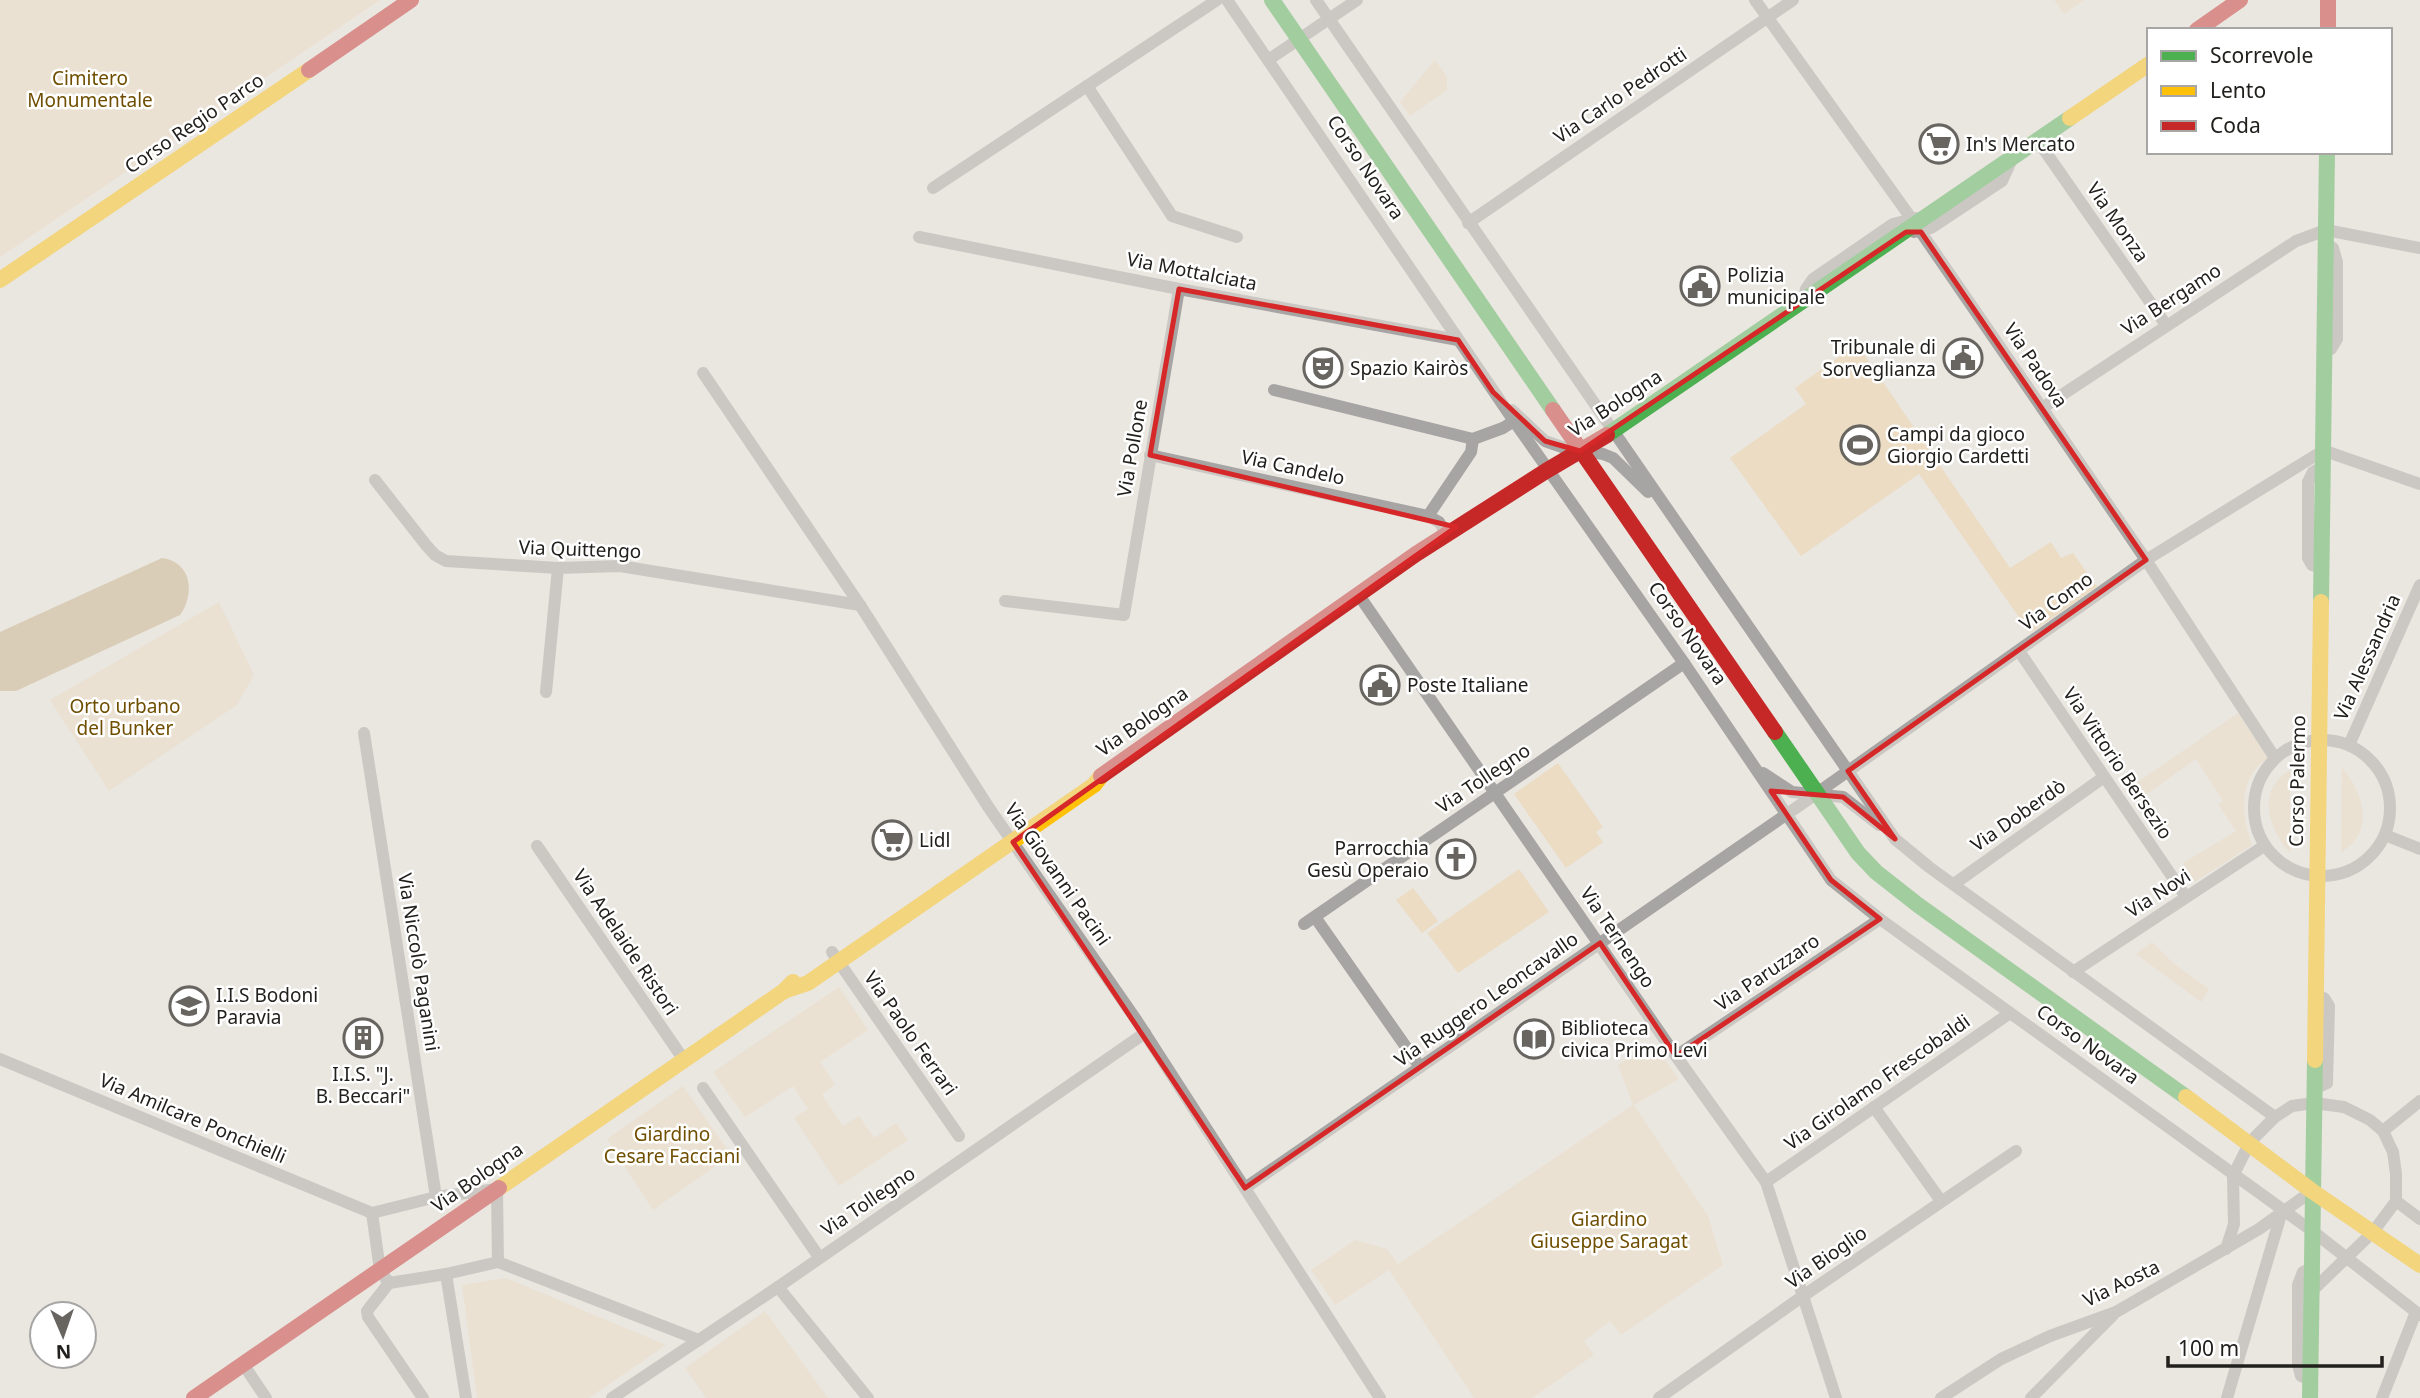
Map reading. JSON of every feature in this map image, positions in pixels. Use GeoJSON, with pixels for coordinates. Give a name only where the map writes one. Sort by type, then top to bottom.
{"type":"FeatureCollection","features":[{"type":"Feature","properties":{"kind":"main road","name":"Corso Regio Parco"},"geometry":{"type":"LineString","coordinates":[[0,280],[411,0]]}},
{"type":"Feature","properties":{"kind":"main road","name":"Corso Novara"},"geometry":{"type":"LineString","coordinates":[[1272,0],[1857,852],[1876,872],[2250,1142],[2312,1191],[2420,1265]]}},
{"type":"Feature","properties":{"kind":"main road"},"geometry":{"type":"LineString","coordinates":[[2200,28],[2240,0]]}},
{"type":"Feature","properties":{"kind":"main road"},"geometry":{"type":"LineString","coordinates":[[2328,0],[2328,28]]}},
{"type":"Feature","properties":{"kind":"main road","name":"Via Bologna"},"geometry":{"type":"LineString","coordinates":[[194,1398],[243,1364],[385,1277],[497,1189],[785,991],[808,983],[835,957],[1009,837],[1094,785],[1102,774],[1358,594],[1548,468],[1612,432],[1918,228],[2147,65]]}},
{"type":"Feature","properties":{"kind":"main road","name":"Corso Palermo"},"geometry":{"type":"LineString","coordinates":[[2310,1398],[2327,154]]}},
{"type":"Feature","properties":{"kind":"street"},"geometry":{"type":"LineString","coordinates":[[933,188],[1217,0]]}},
{"type":"Feature","properties":{"kind":"street","name":"Corso Novara"},"geometry":{"type":"LineString","coordinates":[[1227,0],[1831,880],[1880,919],[2312,1231],[2418,1313]]}},
{"type":"Feature","properties":{"kind":"street"},"geometry":{"type":"LineString","coordinates":[[1316,0],[1895,839]]}},
{"type":"Feature","properties":{"kind":"street"},"geometry":{"type":"LineString","coordinates":[[1268,60],[1357,0]]}},
{"type":"Feature","properties":{"kind":"street","name":"Via Padova"},"geometry":{"type":"LineString","coordinates":[[1755,0],[1918,228],[2042,408],[2146,560],[2275,758]]}},
{"type":"Feature","properties":{"kind":"street","name":"Via Carlo Pedrotti"},"geometry":{"type":"LineString","coordinates":[[1468,223],[1793,0]]}},
{"type":"Feature","properties":{"kind":"street"},"geometry":{"type":"LineString","coordinates":[[1087,86],[1172,216],[1237,237]]}},
{"type":"Feature","properties":{"kind":"street","name":"Via Monza"},"geometry":{"type":"LineString","coordinates":[[2038,141],[2166,325]]}},
{"type":"Feature","properties":{"kind":"street","name":"Via Mottalciata"},"geometry":{"type":"LineString","coordinates":[[919,237],[1458,340]]}},
{"type":"Feature","properties":{"kind":"street"},"geometry":{"type":"LineString","coordinates":[[2326,237],[2420,248]]}},
{"type":"Feature","properties":{"kind":"street","name":"Via Bergamo"},"geometry":{"type":"LineString","coordinates":[[2042,408],[2296,241],[2326,237]]}},
{"type":"Feature","properties":{"kind":"street","name":"Via Pollone"},"geometry":{"type":"LineString","coordinates":[[1006,601],[1124,615],[1180,289]]}},
{"type":"Feature","properties":{"kind":"street","name":"Via Giovanni Pacini"},"geometry":{"type":"LineString","coordinates":[[703,373],[859,605],[948,746],[1145,1033],[1380,1398]]}},
{"type":"Feature","properties":{"kind":"street"},"geometry":{"type":"LineString","coordinates":[[1274,390],[1473,439],[1514,421]]}},
{"type":"Feature","properties":{"kind":"street"},"geometry":{"type":"LineString","coordinates":[[1493,391],[1545,441],[1612,458],[1664,506]]}},
{"type":"Feature","properties":{"kind":"street"},"geometry":{"type":"LineString","coordinates":[[1447,534],[1438,522],[1428,516],[1471,452],[1473,439]]}},
{"type":"Feature","properties":{"kind":"street","name":"Via Candelo"},"geometry":{"type":"LineString","coordinates":[[1150,456],[1428,516]]}},
{"type":"Feature","properties":{"kind":"street"},"geometry":{"type":"LineString","coordinates":[[2324,459],[2420,484]]}},
{"type":"Feature","properties":{"kind":"street","name":"Via Como"},"geometry":{"type":"LineString","coordinates":[[1818,792],[2146,560],[2324,459]]}},
{"type":"Feature","properties":{"kind":"street","name":"Via Quittengo"},"geometry":{"type":"LineString","coordinates":[[375,480],[426,545],[435,555],[446,561],[558,568],[620,566],[859,605]]}},
{"type":"Feature","properties":{"kind":"street"},"geometry":{"type":"LineString","coordinates":[[546,692],[558,568]]}},
{"type":"Feature","properties":{"kind":"street","name":"Via Alessandria"},"geometry":{"type":"LineString","coordinates":[[2349,745],[2420,584]]}},
{"type":"Feature","properties":{"kind":"street","name":"Via Ternengo"},"geometry":{"type":"LineString","coordinates":[[1358,594],[1494,794],[1766,1182],[1836,1398]]}},
{"type":"Feature","properties":{"kind":"street","name":"Via Vittorio Bersezio"},"geometry":{"type":"LineString","coordinates":[[2019,651],[2186,897]]}},
{"type":"Feature","properties":{"kind":"street","name":"Via Tollegno"},"geometry":{"type":"LineString","coordinates":[[1420,1067],[1310,920],[1684,663]]}},
{"type":"Feature","properties":{"kind":"street","name":"Via Niccolò Paganini"},"geometry":{"type":"LineString","coordinates":[[364,733],[436,1197]]}},
{"type":"Feature","properties":{"kind":"street"},"geometry":{"type":"LineString","coordinates":[[2318,739],[2349,745],[2370,760],[2386,783],[2390,811],[2385,835],[2373,853],[2352,870],[2316,877],[2287,867],[2264,846],[2255,825],[2253,809],[2260,778],[2275,758],[2299,743],[2318,739]]}},
{"type":"Feature","properties":{"kind":"street"},"geometry":{"type":"LineString","coordinates":[[1754,766],[1792,792],[1818,792],[1851,801],[1954,884],[2275,1117]]}},
{"type":"Feature","properties":{"kind":"street","name":"Via Doberdò"},"geometry":{"type":"LineString","coordinates":[[1954,884],[2104,777]]}},
{"type":"Feature","properties":{"kind":"street","name":"Via Ruggero Leoncavallo"},"geometry":{"type":"LineString","coordinates":[[1245,1188],[1818,792]]}},
{"type":"Feature","properties":{"kind":"street"},"geometry":{"type":"LineString","coordinates":[[2385,835],[2420,849]]}},
{"type":"Feature","properties":{"kind":"street","name":"Via Adelaide Ristori"},"geometry":{"type":"LineString","coordinates":[[537,846],[684,1060]]}},
{"type":"Feature","properties":{"kind":"street","name":"Via Novi"},"geometry":{"type":"LineString","coordinates":[[2073,972],[2264,846]]}},
{"type":"Feature","properties":{"kind":"street","name":"Via Paruzzaro"},"geometry":{"type":"LineString","coordinates":[[1676,1056],[1880,919]]}},
{"type":"Feature","properties":{"kind":"street","name":"Via Paolo Ferrari"},"geometry":{"type":"LineString","coordinates":[[835,957],[959,1136]]}},
{"type":"Feature","properties":{"kind":"street","name":"Via Girolamo Frescobaldi"},"geometry":{"type":"LineString","coordinates":[[1766,1182],[2010,1013]]}},
{"type":"Feature","properties":{"kind":"street","name":"Via Tollegno"},"geometry":{"type":"LineString","coordinates":[[612,1398],[779,1287],[1145,1033]]}},
{"type":"Feature","properties":{"kind":"street","name":"Via Amilcare Ponchielli"},"geometry":{"type":"LineString","coordinates":[[0,1059],[372,1213]]}},
{"type":"Feature","properties":{"kind":"street"},"geometry":{"type":"LineString","coordinates":[[703,1088],[819,1257]]}},
{"type":"Feature","properties":{"kind":"street"},"geometry":{"type":"LineString","coordinates":[[2226,1249],[2234,1224],[2234,1175],[2250,1142],[2275,1117],[2314,1096],[2370,1120],[2383,1131],[2393,1152],[2396,1201],[2374,1232],[2311,1292]]}},
{"type":"Feature","properties":{"kind":"street"},"geometry":{"type":"LineString","coordinates":[[2383,1131],[2420,1101]]}},
{"type":"Feature","properties":{"kind":"street"},"geometry":{"type":"LineString","coordinates":[[1874,1107],[1941,1201]]}},
{"type":"Feature","properties":{"kind":"street","name":"Via Bioglio"},"geometry":{"type":"LineString","coordinates":[[1659,1398],[2016,1151]]}},
{"type":"Feature","properties":{"kind":"street"},"geometry":{"type":"LineString","coordinates":[[422,1398],[368,1317],[367,1311],[385,1277],[372,1213],[436,1197],[497,1189],[498,1262]]}},
{"type":"Feature","properties":{"kind":"street","name":"Via Aosta"},"geometry":{"type":"LineString","coordinates":[[1941,1398],[2001,1359],[2050,1336],[2116,1312],[2259,1229],[2312,1191]]}},
{"type":"Feature","properties":{"kind":"street"},"geometry":{"type":"LineString","coordinates":[[2396,1201],[2420,1219]]}},
{"type":"Feature","properties":{"kind":"street"},"geometry":{"type":"LineString","coordinates":[[2227,1398],[2283,1210]]}},
{"type":"Feature","properties":{"kind":"street"},"geometry":{"type":"LineString","coordinates":[[385,1277],[446,1274],[498,1262],[699,1340]]}},
{"type":"Feature","properties":{"kind":"street","name":"Corso Palermo"},"geometry":{"type":"LineString","coordinates":[[2310,1379],[2301,1376],[2298,1365],[2298,1285],[2304,1272],[2312,1268]]}},
{"type":"Feature","properties":{"kind":"street"},"geometry":{"type":"LineString","coordinates":[[446,1274],[466,1398]]}},
{"type":"Feature","properties":{"kind":"street"},"geometry":{"type":"LineString","coordinates":[[779,1287],[868,1398]]}},
{"type":"Feature","properties":{"kind":"street"},"geometry":{"type":"LineString","coordinates":[[2031,1398],[2116,1312]]}},
{"type":"Feature","properties":{"kind":"street"},"geometry":{"type":"LineString","coordinates":[[2382,1398],[2418,1313]]}},
{"type":"Feature","properties":{"kind":"street"},"geometry":{"type":"LineString","coordinates":[[243,1364],[266,1398]]}},
{"type":"Feature","properties":{"kind":"highlighted area"},"geometry":{"type":"Polygon","coordinates":[[[1906,232],[1921,232],[2146,560],[1848,771],[1895,839],[1843,797],[1771,791],[1831,880],[1880,919],[1676,1056],[1600,943],[1245,1188],[1013,842],[1456,527],[1150,455],[1179,289],[1458,340],[1493,392],[1545,441],[1580,451],[1906,232]]]}},
{"type":"Feature","properties":{"kind":"green space","name":"Cimitero Monumentale"},"geometry":{"type":"Polygon","coordinates":[[[0,0],[380,0],[0,257],[0,0]]]}},
{"type":"Feature","properties":{"kind":"green space"},"geometry":{"type":"Polygon","coordinates":[[[2054,0],[2084,0],[2064,14],[2054,0]]]}},
{"type":"Feature","properties":{"kind":"green space"},"geometry":{"type":"Polygon","coordinates":[[[1435,60],[1447,77],[1447,90],[1410,116],[1400,102],[1435,60]]]}},
{"type":"Feature","properties":{"kind":"green space"},"geometry":{"type":"Polygon","coordinates":[[[1857,344],[2010,568],[2051,542],[2061,558],[2073,553],[2097,587],[2030,633],[1919,474],[1801,556],[1730,458],[1806,404],[1795,388],[1857,344]]]}},
{"type":"Feature","properties":{"kind":"green space","name":"Orto urbano del Bunker"},"geometry":{"type":"Polygon","coordinates":[[[219,602],[254,675],[237,705],[109,791],[50,700],[219,602]]]}},
{"type":"Feature","properties":{"kind":"green space"},"geometry":{"type":"Polygon","coordinates":[[[2238,713],[2268,758],[2251,775],[2247,786],[2244,809],[2252,845],[2195,882],[2183,863],[2236,831],[2218,804],[2223,801],[2196,759],[2137,801],[2129,788],[2238,713]]]}},
{"type":"Feature","properties":{"kind":"green space"},"geometry":{"type":"Polygon","coordinates":[[[1558,763],[1603,827],[1596,832],[1603,842],[1566,868],[1514,794],[1558,763]]]}},
{"type":"Feature","properties":{"kind":"green space"},"geometry":{"type":"Polygon","coordinates":[[[2342,768],[2356,789],[2362,824],[2352,844],[2341,852],[2342,768]]]}},
{"type":"Feature","properties":{"kind":"green space"},"geometry":{"type":"Polygon","coordinates":[[[2290,770],[2290,853],[2271,821],[2269,798],[2279,778],[2290,770]]]}},
{"type":"Feature","properties":{"kind":"green space"},"geometry":{"type":"Polygon","coordinates":[[[1519,869],[1549,912],[1458,973],[1427,933],[1519,869]]]}},
{"type":"Feature","properties":{"kind":"green space"},"geometry":{"type":"Polygon","coordinates":[[[1413,888],[1438,921],[1422,933],[1396,900],[1413,888]]]}},
{"type":"Feature","properties":{"kind":"green space"},"geometry":{"type":"Polygon","coordinates":[[[2152,942],[2173,963],[2209,989],[2201,1002],[2136,954],[2152,942]]]}},
{"type":"Feature","properties":{"kind":"green space"},"geometry":{"type":"Polygon","coordinates":[[[839,987],[868,1030],[820,1062],[835,1084],[822,1095],[843,1126],[859,1116],[874,1138],[896,1123],[908,1140],[839,1186],[794,1118],[808,1109],[793,1086],[745,1117],[713,1072],[839,987]]]}},
{"type":"Feature","properties":{"kind":"green space","name":"Giardino Giuseppe Saragat"},"geometry":{"type":"Polygon","coordinates":[[[1652,1042],[1679,1079],[1634,1105],[1708,1216],[1723,1265],[1621,1335],[1610,1321],[1584,1341],[1594,1355],[1532,1398],[1474,1398],[1389,1270],[1335,1305],[1311,1270],[1355,1240],[1387,1249],[1398,1264],[1633,1105],[1618,1065],[1652,1042]]]}},
{"type":"Feature","properties":{"kind":"green space","name":"Giardino Cesare Facciani"},"geometry":{"type":"Polygon","coordinates":[[[683,1086],[731,1155],[653,1210],[607,1139],[683,1086]]]}},
{"type":"Feature","properties":{"kind":"green space"},"geometry":{"type":"Polygon","coordinates":[[[506,1278],[666,1345],[589,1398],[477,1398],[462,1285],[506,1278]]]}},
{"type":"Feature","properties":{"kind":"green space"},"geometry":{"type":"Polygon","coordinates":[[[765,1311],[828,1398],[706,1398],[685,1368],[765,1311]]]}},
{"type":"Feature","properties":{"kind":"shaded area"},"geometry":{"type":"Polygon","coordinates":[[[162,558],[180,566],[188,580],[188,598],[180,615],[16,691],[0,691],[0,632],[162,558]]]}},
{"type":"Feature","properties":{"kind":"traffic: fast"},"geometry":{"type":"LineString","coordinates":[[1272,0],[1553,410]]}},
{"type":"Feature","properties":{"kind":"traffic: fast"},"geometry":{"type":"LineString","coordinates":[[1607,435],[2070,118]]}},
{"type":"Feature","properties":{"kind":"traffic: fast"},"geometry":{"type":"LineString","coordinates":[[2321,602],[2327,154]]}},
{"type":"Feature","properties":{"kind":"traffic: fast"},"geometry":{"type":"LineString","coordinates":[[1775,732],[1858,853],[1876,872],[2186,1097]]}},
{"type":"Feature","properties":{"kind":"traffic: fast"},"geometry":{"type":"LineString","coordinates":[[2310,1398],[2315,1060]]}},
{"type":"Feature","properties":{"kind":"traffic: slow"},"geometry":{"type":"LineString","coordinates":[[2070,118],[2147,65]]}},
{"type":"Feature","properties":{"kind":"traffic: slow"},"geometry":{"type":"LineString","coordinates":[[0,280],[309,70]]}},
{"type":"Feature","properties":{"kind":"traffic: slow"},"geometry":{"type":"LineString","coordinates":[[2315,1060],[2321,602]]}},
{"type":"Feature","properties":{"kind":"traffic: slow"},"geometry":{"type":"LineString","coordinates":[[784,991],[808,983],[1094,785],[1101,776]]}},
{"type":"Feature","properties":{"kind":"traffic: slow"},"geometry":{"type":"LineString","coordinates":[[499,1188],[784,991],[793,982]]}},
{"type":"Feature","properties":{"kind":"traffic: slow"},"geometry":{"type":"LineString","coordinates":[[2186,1097],[2312,1191],[2420,1265]]}},
{"type":"Feature","properties":{"kind":"traffic: jam"},"geometry":{"type":"LineString","coordinates":[[309,70],[411,0]]}},
{"type":"Feature","properties":{"kind":"traffic: jam"},"geometry":{"type":"LineString","coordinates":[[2200,28],[2240,0]]}},
{"type":"Feature","properties":{"kind":"traffic: jam"},"geometry":{"type":"LineString","coordinates":[[2328,0],[2328,28]]}},
{"type":"Feature","properties":{"kind":"traffic: jam"},"geometry":{"type":"LineString","coordinates":[[1553,410],[1775,732]]}},
{"type":"Feature","properties":{"kind":"traffic: jam"},"geometry":{"type":"LineString","coordinates":[[1101,776],[1416,554],[1607,435]]}},
{"type":"Feature","properties":{"kind":"traffic: jam"},"geometry":{"type":"LineString","coordinates":[[194,1398],[499,1188]]}},
{"type":"Feature","properties":{"kind":"place","name":"In's Mercato"},"geometry":{"type":"Point","coordinates":[1939,144]}},
{"type":"Feature","properties":{"kind":"place","name":"Polizia municipale"},"geometry":{"type":"Point","coordinates":[1700,286]}},
{"type":"Feature","properties":{"kind":"place","name":"Tribunale di Sorveglianza"},"geometry":{"type":"Point","coordinates":[1963,358]}},
{"type":"Feature","properties":{"kind":"place","name":"Spazio Kairòs"},"geometry":{"type":"Point","coordinates":[1323,368]}},
{"type":"Feature","properties":{"kind":"place","name":"Campi da gioco Giorgio Cardetti"},"geometry":{"type":"Point","coordinates":[1860,445]}},
{"type":"Feature","properties":{"kind":"place","name":"Poste Italiane"},"geometry":{"type":"Point","coordinates":[1380,685]}},
{"type":"Feature","properties":{"kind":"place","name":"Lidl"},"geometry":{"type":"Point","coordinates":[892,840]}},
{"type":"Feature","properties":{"kind":"place","name":"Parrocchia Gesù Operaio"},"geometry":{"type":"Point","coordinates":[1456,859]}},
{"type":"Feature","properties":{"kind":"place","name":"I.I.S Bodoni Paravia"},"geometry":{"type":"Point","coordinates":[189,1006]}},
{"type":"Feature","properties":{"kind":"place","name":"I.I.S. \"J. B. Beccari\""},"geometry":{"type":"Point","coordinates":[363,1038]}},
{"type":"Feature","properties":{"kind":"place","name":"Biblioteca civica Primo Levi"},"geometry":{"type":"Point","coordinates":[1534,1039]}}]}
